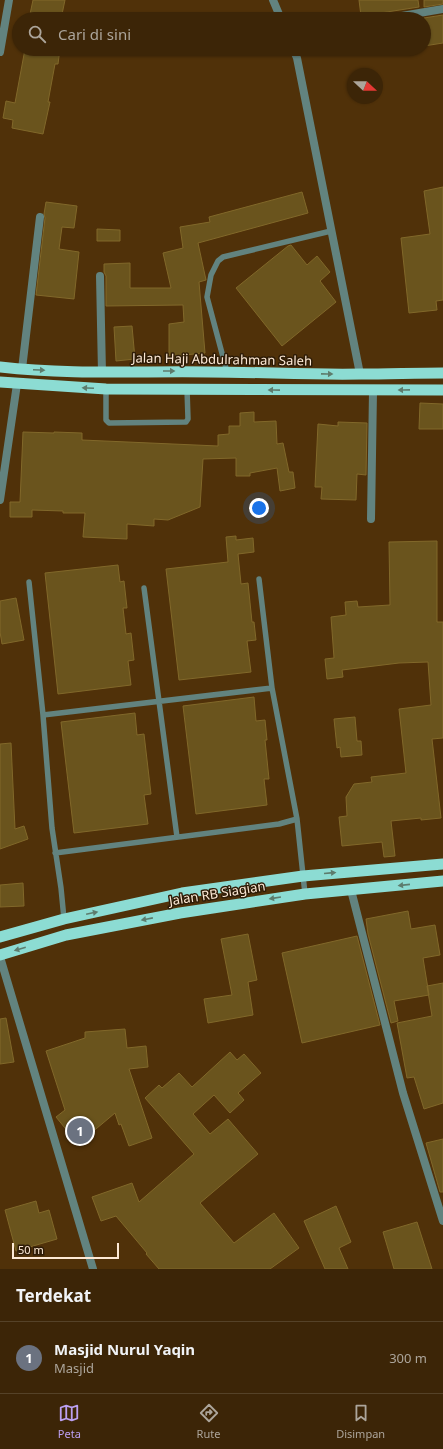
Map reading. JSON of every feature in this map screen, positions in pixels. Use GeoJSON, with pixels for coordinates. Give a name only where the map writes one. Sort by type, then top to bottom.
{"type":"FeatureCollection","features":[{"type":"Feature","properties":{"kind":"highway","name":"Jalan Haji Abdulrahman Saleh"},"geometry":{"type":"LineString","coordinates":[[0,367],[102,373],[130,371],[360,374],[443,373]]}},
{"type":"Feature","properties":{"kind":"highway"},"geometry":{"type":"LineString","coordinates":[[304,373],[306,390]]}},
{"type":"Feature","properties":{"kind":"highway"},"geometry":{"type":"LineString","coordinates":[[0,382],[106,389],[373,391],[443,390]]}},
{"type":"Feature","properties":{"kind":"highway","name":"Jalan RB Siagian"},"geometry":{"type":"LineString","coordinates":[[0,937],[64,919],[182,893],[303,876],[443,864]]}},
{"type":"Feature","properties":{"kind":"highway","name":"Jalan RB Siagian"},"geometry":{"type":"LineString","coordinates":[[0,956],[66,935],[173,914],[305,894],[443,881]]}},
{"type":"Feature","properties":{"kind":"street"},"geometry":{"type":"LineString","coordinates":[[0,52],[9,0]]}},
{"type":"Feature","properties":{"kind":"street"},"geometry":{"type":"LineString","coordinates":[[273,0],[278,12]]}},
{"type":"Feature","properties":{"kind":"street"},"geometry":{"type":"LineString","coordinates":[[425,12],[443,9]]}},
{"type":"Feature","properties":{"kind":"street"},"geometry":{"type":"LineString","coordinates":[[296,56],[360,374]]}},
{"type":"Feature","properties":{"kind":"street"},"geometry":{"type":"LineString","coordinates":[[22,369],[40,217]]}},
{"type":"Feature","properties":{"kind":"street"},"geometry":{"type":"LineString","coordinates":[[100,276],[102,373]]}},
{"type":"Feature","properties":{"kind":"street"},"geometry":{"type":"LineString","coordinates":[[0,500],[17,384]]}},
{"type":"Feature","properties":{"kind":"street"},"geometry":{"type":"LineString","coordinates":[[371,519],[373,391]]}},
{"type":"Feature","properties":{"kind":"street"},"geometry":{"type":"LineString","coordinates":[[351,890],[403,1093],[443,1221]]}},
{"type":"Feature","properties":{"kind":"street"},"geometry":{"type":"LineString","coordinates":[[0,956],[93,1269]]}},
{"type":"Feature","properties":{"kind":"lane"},"geometry":{"type":"LineString","coordinates":[[227,372],[207,297],[211,275],[218,261],[223,257],[331,231]]}},
{"type":"Feature","properties":{"kind":"lane"},"geometry":{"type":"LineString","coordinates":[[106,389],[106,420],[109,423],[185,422],[188,419],[187,389]]}},
{"type":"Feature","properties":{"kind":"lane"},"geometry":{"type":"LineString","coordinates":[[259,579],[272,688],[296,820],[305,894]]}},
{"type":"Feature","properties":{"kind":"lane"},"geometry":{"type":"LineString","coordinates":[[29,582],[43,715],[52,828],[62,888],[64,919]]}},
{"type":"Feature","properties":{"kind":"lane"},"geometry":{"type":"LineString","coordinates":[[144,588],[177,837]]}},
{"type":"Feature","properties":{"kind":"lane"},"geometry":{"type":"LineString","coordinates":[[43,715],[159,700],[272,688]]}},
{"type":"Feature","properties":{"kind":"lane"},"geometry":{"type":"LineString","coordinates":[[55,853],[279,824],[296,820]]}},
{"type":"Feature","properties":{"kind":"building"},"geometry":{"type":"Polygon","coordinates":[[[33,0],[65,0],[62,12],[30,12],[33,0]]]}},
{"type":"Feature","properties":{"kind":"building"},"geometry":{"type":"Polygon","coordinates":[[[359,0],[418,0],[419,7],[387,12],[360,12],[359,0]]]}},
{"type":"Feature","properties":{"kind":"building"},"geometry":{"type":"Polygon","coordinates":[[[424,0],[443,0],[443,4],[424,7],[424,0]]]}},
{"type":"Feature","properties":{"kind":"building"},"geometry":{"type":"Polygon","coordinates":[[[443,15],[443,43],[431,45],[431,17],[443,15]]]}},
{"type":"Feature","properties":{"kind":"building"},"geometry":{"type":"Polygon","coordinates":[[[24,56],[59,56],[58,64],[55,64],[48,102],[50,102],[43,134],[12,128],[13,120],[3,118],[6,101],[15,103],[24,56]]]}},
{"type":"Feature","properties":{"kind":"building"},"geometry":{"type":"Polygon","coordinates":[[[443,187],[443,300],[436,301],[437,310],[409,313],[401,238],[430,234],[424,191],[443,187]]]}},
{"type":"Feature","properties":{"kind":"building"},"geometry":{"type":"Polygon","coordinates":[[[302,192],[308,213],[198,243],[206,280],[199,282],[205,353],[184,355],[185,360],[169,360],[169,324],[184,322],[183,305],[106,306],[106,276],[104,272],[104,264],[130,263],[130,288],[171,288],[163,253],[183,248],[180,227],[210,222],[209,217],[302,192]]]}},
{"type":"Feature","properties":{"kind":"building"},"geometry":{"type":"Polygon","coordinates":[[[46,202],[77,206],[74,228],[62,227],[59,249],[79,252],[74,299],[36,295],[46,202]]]}},
{"type":"Feature","properties":{"kind":"building"},"geometry":{"type":"Polygon","coordinates":[[[97,229],[120,230],[120,241],[97,241],[97,229]]]}},
{"type":"Feature","properties":{"kind":"building"},"geometry":{"type":"Polygon","coordinates":[[[291,245],[307,265],[317,256],[330,272],[320,281],[336,302],[282,346],[236,288],[291,245]]]}},
{"type":"Feature","properties":{"kind":"building"},"geometry":{"type":"Polygon","coordinates":[[[132,326],[135,359],[116,361],[114,327],[132,326]]]}},
{"type":"Feature","properties":{"kind":"building"},"geometry":{"type":"Polygon","coordinates":[[[420,403],[443,404],[443,429],[419,429],[420,403]]]}},
{"type":"Feature","properties":{"kind":"building"},"geometry":{"type":"Polygon","coordinates":[[[254,412],[254,422],[276,421],[277,444],[283,443],[289,472],[293,472],[295,488],[280,491],[277,468],[250,473],[250,476],[236,476],[236,458],[203,459],[200,507],[168,520],[154,519],[154,526],[127,524],[127,539],[83,537],[85,513],[63,513],[63,511],[32,510],[32,517],[10,517],[10,502],[20,502],[23,432],[82,433],[82,440],[218,446],[218,435],[229,434],[229,426],[240,426],[240,413],[254,412]]]}},
{"type":"Feature","properties":{"kind":"building"},"geometry":{"type":"Polygon","coordinates":[[[338,422],[367,423],[366,475],[357,474],[356,500],[321,499],[322,487],[315,487],[318,424],[338,426],[338,422]]]}},
{"type":"Feature","properties":{"kind":"building"},"geometry":{"type":"Polygon","coordinates":[[[236,536],[236,540],[253,538],[254,552],[238,554],[241,584],[248,583],[252,622],[254,622],[256,640],[247,641],[251,672],[179,680],[166,569],[228,562],[226,537],[236,536]]]}},
{"type":"Feature","properties":{"kind":"building"},"geometry":{"type":"Polygon","coordinates":[[[437,541],[437,622],[443,622],[443,738],[432,739],[441,818],[391,821],[395,856],[384,857],[382,842],[342,846],[339,817],[347,816],[346,797],[354,784],[372,782],[371,777],[406,773],[399,709],[431,705],[428,662],[399,663],[342,670],[343,677],[327,679],[325,659],[334,658],[331,617],[346,615],[345,602],[357,601],[358,607],[390,605],[389,542],[437,541]]]}},
{"type":"Feature","properties":{"kind":"building"},"geometry":{"type":"Polygon","coordinates":[[[118,565],[120,582],[124,581],[127,608],[123,608],[126,634],[131,633],[134,660],[128,661],[131,685],[58,694],[45,573],[118,565]]]}},
{"type":"Feature","properties":{"kind":"building"},"geometry":{"type":"Polygon","coordinates":[[[16,598],[24,640],[2,644],[0,632],[0,601],[16,598]]]}},
{"type":"Feature","properties":{"kind":"building"},"geometry":{"type":"Polygon","coordinates":[[[254,697],[256,721],[265,720],[267,740],[265,740],[269,779],[264,779],[267,805],[196,814],[183,706],[254,697]]]}},
{"type":"Feature","properties":{"kind":"building"},"geometry":{"type":"Polygon","coordinates":[[[135,713],[137,735],[144,734],[151,794],[144,795],[148,824],[74,833],[61,722],[135,713]]]}},
{"type":"Feature","properties":{"kind":"building"},"geometry":{"type":"Polygon","coordinates":[[[355,717],[357,741],[361,741],[362,755],[341,757],[340,747],[337,748],[334,719],[355,717]]]}},
{"type":"Feature","properties":{"kind":"building"},"geometry":{"type":"Polygon","coordinates":[[[11,743],[15,829],[24,826],[28,839],[0,849],[0,744],[11,743]]]}},
{"type":"Feature","properties":{"kind":"building"},"geometry":{"type":"Polygon","coordinates":[[[23,883],[24,906],[0,907],[0,885],[23,883]]]}},
{"type":"Feature","properties":{"kind":"building"},"geometry":{"type":"Polygon","coordinates":[[[408,911],[411,929],[435,925],[440,955],[423,958],[429,995],[394,1001],[398,1021],[391,1023],[368,934],[366,919],[408,911]]]}},
{"type":"Feature","properties":{"kind":"building"},"geometry":{"type":"Polygon","coordinates":[[[248,934],[257,980],[248,982],[253,1015],[208,1023],[204,999],[232,995],[221,939],[248,934]]]}},
{"type":"Feature","properties":{"kind":"building"},"geometry":{"type":"Polygon","coordinates":[[[357,936],[380,1025],[302,1043],[282,953],[357,936]]]}},
{"type":"Feature","properties":{"kind":"building"},"geometry":{"type":"Polygon","coordinates":[[[443,983],[443,1103],[424,1109],[414,1077],[407,1078],[397,1023],[432,1016],[427,986],[443,983]]]}},
{"type":"Feature","properties":{"kind":"building"},"geometry":{"type":"Polygon","coordinates":[[[6,1018],[14,1062],[0,1064],[0,1019],[6,1018]]]}},
{"type":"Feature","properties":{"kind":"building"},"geometry":{"type":"Polygon","coordinates":[[[125,1029],[127,1048],[146,1046],[148,1067],[129,1069],[152,1138],[129,1146],[121,1124],[119,1125],[115,1113],[78,1144],[56,1117],[65,1110],[46,1051],[85,1038],[85,1032],[125,1029]]]}},
{"type":"Feature","properties":{"kind":"building"},"geometry":{"type":"Polygon","coordinates":[[[230,1052],[237,1060],[244,1054],[261,1073],[238,1093],[244,1100],[230,1113],[214,1095],[193,1114],[210,1134],[228,1119],[258,1154],[200,1203],[234,1243],[274,1213],[299,1248],[270,1269],[159,1269],[116,1216],[101,1221],[92,1197],[132,1183],[139,1202],[194,1154],[145,1098],[159,1085],[162,1088],[179,1073],[192,1087],[230,1052]]]}},
{"type":"Feature","properties":{"kind":"building"},"geometry":{"type":"Polygon","coordinates":[[[443,1139],[443,1192],[440,1192],[426,1143],[443,1139]]]}},
{"type":"Feature","properties":{"kind":"building"},"geometry":{"type":"Polygon","coordinates":[[[36,1201],[39,1213],[49,1210],[57,1239],[16,1251],[5,1210],[36,1201]]]}},
{"type":"Feature","properties":{"kind":"building"},"geometry":{"type":"Polygon","coordinates":[[[336,1206],[351,1242],[339,1248],[348,1269],[325,1269],[304,1221],[336,1206]]]}},
{"type":"Feature","properties":{"kind":"building"},"geometry":{"type":"Polygon","coordinates":[[[417,1222],[432,1269],[394,1269],[383,1232],[417,1222]]]}},
{"type":"Feature","properties":{"kind":"place","name":"Masjid Nurul Yaqin"},"geometry":{"type":"Point","coordinates":[80,1131]}}]}
